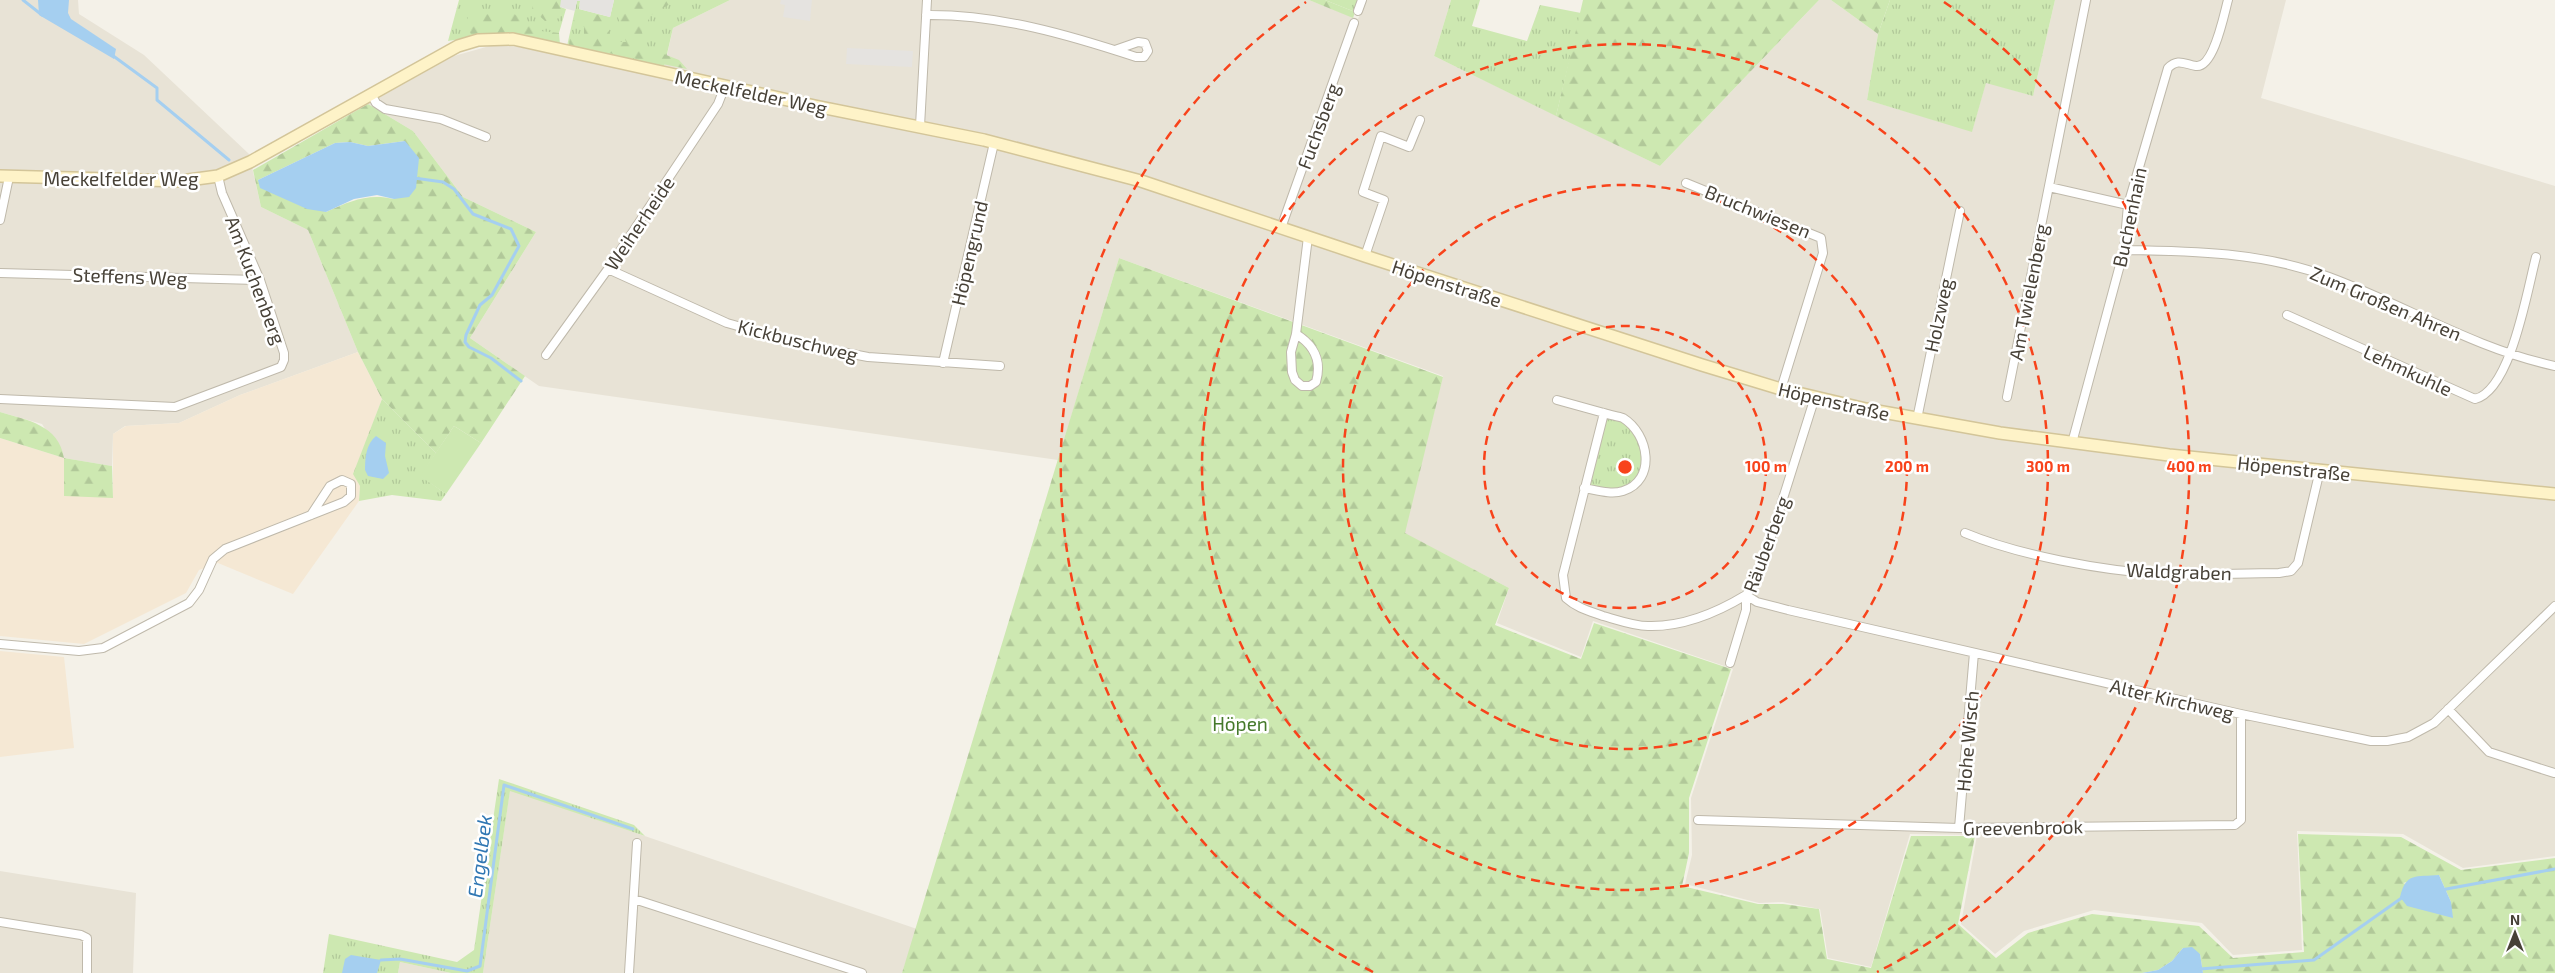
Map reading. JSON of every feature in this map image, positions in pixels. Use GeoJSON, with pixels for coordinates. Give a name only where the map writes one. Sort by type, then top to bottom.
{"type":"FeatureCollection","features":[{"type":"Feature","properties":{"kind":"main road","name":"Meckelfelder Weg"},"geometry":{"type":"LineString","coordinates":[[4,176],[160,181],[218,176],[250,162],[458,46],[478,40],[500,38],[529,42],[815,106],[994,142],[1141,180]]}},
{"type":"Feature","properties":{"kind":"main road","name":"Höpenstraße"},"geometry":{"type":"LineString","coordinates":[[1141,180],[1365,256],[1781,389],[1917,420],[2072,442],[2555,494]]}},
{"type":"Feature","properties":{"kind":"street"},"geometry":{"type":"LineString","coordinates":[[920,126],[927,0]]}},
{"type":"Feature","properties":{"kind":"street"},"geometry":{"type":"LineString","coordinates":[[1358,12],[1362,0]]}},
{"type":"Feature","properties":{"kind":"street","name":"Am Twielenberg"},"geometry":{"type":"LineString","coordinates":[[2007,397],[2086,0]]}},
{"type":"Feature","properties":{"kind":"street","name":"Buchenhain"},"geometry":{"type":"LineString","coordinates":[[2072,442],[2124,250],[2128,205],[2168,68],[2174,63],[2181,62],[2198,66],[2207,63],[2212,53],[2228,0]]}},
{"type":"Feature","properties":{"kind":"street"},"geometry":{"type":"LineString","coordinates":[[926,15],[1002,21],[1052,32],[1115,50]]}},
{"type":"Feature","properties":{"kind":"street","name":"Fuchsberg"},"geometry":{"type":"LineString","coordinates":[[1281,228],[1354,23]]}},
{"type":"Feature","properties":{"kind":"street","name":"Weiherheide"},"geometry":{"type":"LineString","coordinates":[[546,355],[608,269],[718,104],[725,86]]}},
{"type":"Feature","properties":{"kind":"street"},"geometry":{"type":"LineString","coordinates":[[371,94],[376,103],[385,109],[441,119],[486,137]]}},
{"type":"Feature","properties":{"kind":"street"},"geometry":{"type":"LineString","coordinates":[[1365,256],[1384,200],[1362,192],[1381,136],[1410,147],[1420,120]]}},
{"type":"Feature","properties":{"kind":"street","name":"Höpengrund"},"geometry":{"type":"LineString","coordinates":[[943,363],[994,142]]}},
{"type":"Feature","properties":{"kind":"street"},"geometry":{"type":"LineString","coordinates":[[0,220],[4,176]]}},
{"type":"Feature","properties":{"kind":"street","name":"Am Kuchenberg"},"geometry":{"type":"LineString","coordinates":[[0,399],[175,407],[281,367],[284,353],[260,280],[222,193],[218,176]]}},
{"type":"Feature","properties":{"kind":"street","name":"Bruchwiesen"},"geometry":{"type":"LineString","coordinates":[[1686,183],[1821,238],[1823,253],[1781,389]]}},
{"type":"Feature","properties":{"kind":"street"},"geometry":{"type":"LineString","coordinates":[[2048,187],[2128,205]]}},
{"type":"Feature","properties":{"kind":"street","name":"Holzweg"},"geometry":{"type":"LineString","coordinates":[[1917,420],[1960,211]]}},
{"type":"Feature","properties":{"kind":"street"},"geometry":{"type":"LineString","coordinates":[[1296,334],[1306,340],[1316,355],[1318,373],[1316,382],[1310,386],[1302,386],[1295,380],[1292,372],[1291,352],[1296,334],[1308,237]]}},
{"type":"Feature","properties":{"kind":"street","name":"Zum Großen Ahren"},"geometry":{"type":"LineString","coordinates":[[2124,250],[2210,251],[2297,266],[2356,287],[2510,354],[2555,366]]}},
{"type":"Feature","properties":{"kind":"street","name":"Lehmkuhle"},"geometry":{"type":"LineString","coordinates":[[2287,315],[2474,399],[2484,397],[2507,365],[2536,257]]}},
{"type":"Feature","properties":{"kind":"street","name":"Kickbuschweg"},"geometry":{"type":"LineString","coordinates":[[608,269],[727,323],[805,345],[868,357],[1000,366]]}},
{"type":"Feature","properties":{"kind":"street","name":"Steffens Weg"},"geometry":{"type":"LineString","coordinates":[[0,273],[260,280]]}},
{"type":"Feature","properties":{"kind":"street","name":"Räuberberg"},"geometry":{"type":"LineString","coordinates":[[1730,663],[1746,610],[1746,596],[1755,583],[1762,565],[1815,397]]}},
{"type":"Feature","properties":{"kind":"street"},"geometry":{"type":"LineString","coordinates":[[1557,400],[1623,418],[1634,430],[1644,446],[1647,457],[1642,475],[1637,483],[1623,491],[1604,492],[1584,488]]}},
{"type":"Feature","properties":{"kind":"street"},"geometry":{"type":"LineString","coordinates":[[1604,413],[1563,575],[1566,598],[1575,606],[1627,623],[1664,626],[1706,614],[1746,596]]}},
{"type":"Feature","properties":{"kind":"street","name":"Waldgraben"},"geometry":{"type":"LineString","coordinates":[[1965,533],[1993,544],[2122,570],[2162,574],[2279,573],[2291,571],[2298,563],[2320,470]]}},
{"type":"Feature","properties":{"kind":"street"},"geometry":{"type":"LineString","coordinates":[[0,644],[79,651],[103,648],[189,603],[199,590],[213,559],[225,548],[311,515],[348,500],[352,494],[351,484],[342,480],[333,483],[311,515]]}},
{"type":"Feature","properties":{"kind":"street","name":"Alter Kirchweg"},"geometry":{"type":"LineString","coordinates":[[1746,596],[1757,602],[1788,610],[2371,742],[2387,742],[2419,732],[2434,723],[2555,606]]}},
{"type":"Feature","properties":{"kind":"street","name":"Hohe Wisch"},"geometry":{"type":"LineString","coordinates":[[1959,828],[1974,653]]}},
{"type":"Feature","properties":{"kind":"street"},"geometry":{"type":"LineString","coordinates":[[2448,709],[2489,752],[2554,773]]}},
{"type":"Feature","properties":{"kind":"street","name":"Greevenbrook"},"geometry":{"type":"LineString","coordinates":[[1698,820],[1959,828],[2235,825],[2241,820],[2242,815],[2241,714]]}},
{"type":"Feature","properties":{"kind":"street"},"geometry":{"type":"LineString","coordinates":[[629,973],[637,843]]}},
{"type":"Feature","properties":{"kind":"street"},"geometry":{"type":"LineString","coordinates":[[634,899],[862,973]]}},
{"type":"Feature","properties":{"kind":"street"},"geometry":{"type":"LineString","coordinates":[[0,922],[81,935],[87,938],[87,973]]}},
{"type":"Feature","properties":{"kind":"shaded area"},"geometry":{"type":"Polygon","coordinates":[[[0,0],[78,0],[79,14],[144,55],[249,154],[261,207],[308,230],[358,352],[240,395],[179,423],[125,426],[113,434],[112,466],[64,458],[42,424],[0,412],[0,0]]]}},
{"type":"Feature","properties":{"kind":"shaded area"},"geometry":{"type":"Polygon","coordinates":[[[561,0],[614,0],[610,17],[579,9],[580,1],[577,1],[575,11],[560,7],[561,0]]]}},
{"type":"Feature","properties":{"kind":"shaded area"},"geometry":{"type":"Polygon","coordinates":[[[730,0],[1309,0],[1358,19],[1366,0],[1451,0],[1434,56],[1660,166],[1819,0],[1831,0],[1878,34],[1867,100],[1972,131],[1986,82],[2033,96],[2055,0],[2286,0],[2261,98],[2555,186],[2555,856],[2463,868],[2403,834],[2297,831],[2302,950],[2233,955],[2202,923],[2094,910],[2024,931],[1995,954],[1961,924],[1977,835],[1910,834],[1871,967],[1828,958],[1820,909],[1782,902],[1759,903],[1685,884],[1692,855],[1691,798],[1733,669],[1593,621],[1581,657],[1497,623],[1509,588],[1404,533],[1443,376],[1119,258],[1058,460],[539,386],[470,338],[536,232],[463,197],[413,131],[368,104],[454,56],[493,45],[519,47],[662,78],[673,28],[730,0]]]}},
{"type":"Feature","properties":{"kind":"shaded area"},"geometry":{"type":"Polygon","coordinates":[[[781,0],[812,0],[810,21],[783,17],[785,5],[780,4],[781,0]]]}},
{"type":"Feature","properties":{"kind":"shaded area"},"geometry":{"type":"Polygon","coordinates":[[[847,48],[913,51],[912,67],[846,64],[847,48]]]}},
{"type":"Feature","properties":{"kind":"shaded area"},"geometry":{"type":"Polygon","coordinates":[[[358,352],[382,399],[354,473],[360,486],[359,501],[293,594],[218,563],[199,570],[186,593],[84,644],[0,636],[0,438],[64,458],[113,498],[113,434],[126,426],[179,423],[240,395],[358,352]]]}},
{"type":"Feature","properties":{"kind":"shaded area"},"geometry":{"type":"Polygon","coordinates":[[[0,651],[64,657],[74,748],[0,757],[0,651]]]}},
{"type":"Feature","properties":{"kind":"shaded area"},"geometry":{"type":"Polygon","coordinates":[[[510,790],[917,929],[902,973],[483,973],[510,790]]]}},
{"type":"Feature","properties":{"kind":"shaded area"},"geometry":{"type":"Polygon","coordinates":[[[0,871],[136,893],[133,973],[0,973],[0,871]]]}},
{"type":"Feature","properties":{"kind":"shaded area"},"geometry":{"type":"Polygon","coordinates":[[[400,962],[451,973],[398,973],[400,962]]]}},
{"type":"Feature","properties":{"kind":"green space"},"geometry":{"type":"Polygon","coordinates":[[[459,0],[561,0],[560,7],[566,9],[556,43],[473,37],[448,41],[459,0]]]}},
{"type":"Feature","properties":{"kind":"green space"},"geometry":{"type":"Polygon","coordinates":[[[533,0],[563,0],[560,18],[545,21],[532,9],[533,0]]]}},
{"type":"Feature","properties":{"kind":"green space"},"geometry":{"type":"Polygon","coordinates":[[[614,0],[730,0],[673,28],[664,67],[567,46],[577,1],[580,1],[579,9],[610,17],[614,0]]]}},
{"type":"Feature","properties":{"kind":"green space"},"geometry":{"type":"Polygon","coordinates":[[[628,0],[677,0],[651,15],[642,32],[646,47],[679,60],[687,69],[569,45],[570,36],[584,34],[584,27],[573,21],[582,13],[600,15],[614,42],[626,42],[616,11],[628,0]]]}},
{"type":"Feature","properties":{"kind":"green space"},"geometry":{"type":"Polygon","coordinates":[[[1309,0],[1325,0],[1355,12],[1353,18],[1309,0]]]}},
{"type":"Feature","properties":{"kind":"green space"},"geometry":{"type":"Polygon","coordinates":[[[1325,0],[1360,0],[1355,12],[1325,0]]]}},
{"type":"Feature","properties":{"kind":"green space"},"geometry":{"type":"Polygon","coordinates":[[[1451,0],[1480,0],[1472,26],[1527,41],[1540,5],[1581,13],[1556,116],[1434,56],[1451,0]]]}},
{"type":"Feature","properties":{"kind":"green space"},"geometry":{"type":"Polygon","coordinates":[[[1583,0],[1819,0],[1660,166],[1556,116],[1583,0]]]}},
{"type":"Feature","properties":{"kind":"green space"},"geometry":{"type":"Polygon","coordinates":[[[1831,0],[1890,0],[1878,34],[1831,0]]]}},
{"type":"Feature","properties":{"kind":"green space"},"geometry":{"type":"Polygon","coordinates":[[[1890,0],[2055,0],[2033,96],[1986,83],[1972,132],[1867,100],[1878,34],[1890,0]]]}},
{"type":"Feature","properties":{"kind":"green space"},"geometry":{"type":"Polygon","coordinates":[[[510,11],[540,31],[559,33],[560,45],[501,43],[490,34],[471,34],[464,25],[471,12],[493,15],[510,11]]]}},
{"type":"Feature","properties":{"kind":"green space"},"geometry":{"type":"Polygon","coordinates":[[[368,104],[413,131],[463,197],[536,232],[470,338],[525,376],[481,443],[454,426],[436,453],[382,399],[358,352],[308,230],[261,207],[253,170],[368,104]],[[405,141],[368,146],[350,142],[335,143],[258,180],[326,212],[359,199],[385,197],[394,199],[405,141]]]}},
{"type":"Feature","properties":{"kind":"green space","name":"Höpen"},"geometry":{"type":"Polygon","coordinates":[[[1119,258],[1443,377],[1405,533],[1509,588],[1495,625],[1581,659],[1594,623],[1731,669],[1689,798],[1689,853],[1682,886],[1758,904],[1783,904],[1819,909],[1827,959],[1871,968],[1911,836],[1975,836],[1958,924],[1996,958],[2028,933],[2092,914],[2199,926],[2233,958],[2304,952],[2298,834],[2401,837],[2461,870],[2555,858],[2555,973],[2203,973],[2200,954],[2183,948],[2172,961],[2158,970],[2142,973],[902,973],[1119,258]],[[2439,875],[2403,883],[2451,902],[2439,875]]]}},
{"type":"Feature","properties":{"kind":"green space"},"geometry":{"type":"Polygon","coordinates":[[[382,399],[436,453],[421,476],[446,494],[441,501],[392,495],[359,501],[360,486],[353,474],[382,399]]]}},
{"type":"Feature","properties":{"kind":"green space"},"geometry":{"type":"Polygon","coordinates":[[[0,412],[31,421],[49,431],[61,447],[64,458],[0,438],[0,412]]]}},
{"type":"Feature","properties":{"kind":"green space"},"geometry":{"type":"Polygon","coordinates":[[[1604,413],[1627,424],[1635,434],[1646,457],[1636,483],[1622,491],[1585,487],[1604,413]]]}},
{"type":"Feature","properties":{"kind":"green space"},"geometry":{"type":"Polygon","coordinates":[[[454,426],[481,443],[446,494],[420,476],[454,426]]]}},
{"type":"Feature","properties":{"kind":"green space"},"geometry":{"type":"Polygon","coordinates":[[[64,458],[112,466],[113,498],[64,496],[64,458]]]}},
{"type":"Feature","properties":{"kind":"green space"},"geometry":{"type":"Polygon","coordinates":[[[499,779],[634,825],[645,836],[510,791],[483,973],[451,973],[400,962],[398,973],[323,973],[329,934],[457,962],[474,950],[499,779]]]}},
{"type":"Feature","properties":{"kind":"water"},"geometry":{"type":"Polygon","coordinates":[[[38,0],[69,0],[68,13],[71,19],[116,49],[114,59],[39,15],[38,0]]]}},
{"type":"Feature","properties":{"kind":"water"},"geometry":{"type":"Polygon","coordinates":[[[405,141],[419,158],[416,188],[409,197],[394,199],[377,195],[354,199],[326,212],[307,209],[260,188],[258,180],[335,143],[350,142],[368,146],[405,141]]]}},
{"type":"Feature","properties":{"kind":"water"},"geometry":{"type":"Polygon","coordinates":[[[376,436],[386,443],[385,456],[389,473],[383,479],[368,476],[365,470],[368,447],[376,436]]]}},
{"type":"Feature","properties":{"kind":"water"},"geometry":{"type":"Polygon","coordinates":[[[2439,875],[2451,902],[2453,918],[2407,906],[2400,897],[2405,883],[2413,877],[2439,875]]]}},
{"type":"Feature","properties":{"kind":"water"},"geometry":{"type":"Polygon","coordinates":[[[2192,947],[2200,954],[2203,973],[2142,973],[2158,970],[2172,961],[2183,948],[2192,947]]]}},
{"type":"Feature","properties":{"kind":"water"},"geometry":{"type":"Polygon","coordinates":[[[351,955],[381,960],[377,973],[342,973],[345,959],[351,955]]]}},
{"type":"Feature","properties":{"kind":"waterway"},"geometry":{"type":"LineString","coordinates":[[23,0],[42,15]]}},
{"type":"Feature","properties":{"kind":"waterway"},"geometry":{"type":"LineString","coordinates":[[112,55],[157,88],[157,100],[229,160]]}},
{"type":"Feature","properties":{"kind":"waterway"},"geometry":{"type":"LineString","coordinates":[[414,178],[443,182],[454,189],[473,214],[511,229],[519,246],[492,295],[480,305],[466,335],[465,342],[469,347],[491,358],[521,381]]}},
{"type":"Feature","properties":{"kind":"waterway","name":"Engelbek"},"geometry":{"type":"LineString","coordinates":[[381,960],[400,959],[467,971],[480,966],[504,785],[633,829]]}},
{"type":"Feature","properties":{"kind":"waterway"},"geometry":{"type":"LineString","coordinates":[[2441,890],[2555,869]]}},
{"type":"Feature","properties":{"kind":"waterway"},"geometry":{"type":"LineString","coordinates":[[2200,969],[2314,960],[2403,897]]}}]}
